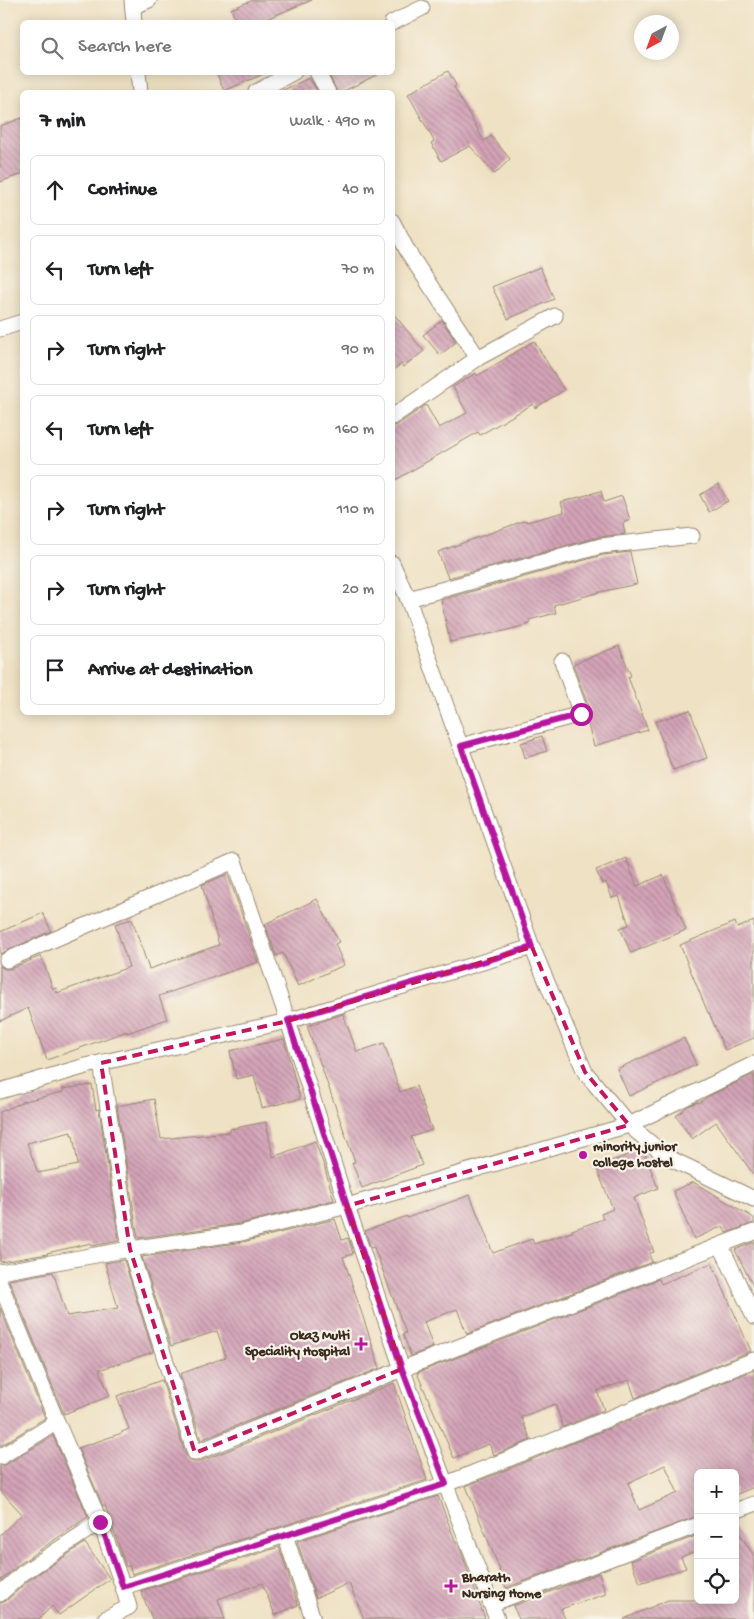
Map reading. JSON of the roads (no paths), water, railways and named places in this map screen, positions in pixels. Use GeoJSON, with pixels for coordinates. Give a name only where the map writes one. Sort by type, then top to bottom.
{"type":"FeatureCollection","features":[{"type":"Feature","properties":{"kind":"street"},"geometry":{"type":"LineString","coordinates":[[133,10],[149,0]]}},
{"type":"Feature","properties":{"kind":"street"},"geometry":{"type":"LineString","coordinates":[[395,22],[422,8]]}},
{"type":"Feature","properties":{"kind":"street"},"geometry":{"type":"LineString","coordinates":[[138,75],[140,90]]}},
{"type":"Feature","properties":{"kind":"street"},"geometry":{"type":"LineString","coordinates":[[260,90],[288,75]]}},
{"type":"Feature","properties":{"kind":"street"},"geometry":{"type":"LineString","coordinates":[[320,75],[327,90]]}},
{"type":"Feature","properties":{"kind":"street"},"geometry":{"type":"LineString","coordinates":[[395,227],[408,252],[478,358]]}},
{"type":"Feature","properties":{"kind":"street"},"geometry":{"type":"LineString","coordinates":[[395,416],[478,358],[555,316]]}},
{"type":"Feature","properties":{"kind":"street"},"geometry":{"type":"LineString","coordinates":[[0,329],[20,323]]}},
{"type":"Feature","properties":{"kind":"street"},"geometry":{"type":"LineString","coordinates":[[408,600],[601,546],[692,536]]}},
{"type":"Feature","properties":{"kind":"street"},"geometry":{"type":"LineString","coordinates":[[395,570],[408,600],[532,947],[586,1072],[629,1125],[667,1157],[754,1199]]}},
{"type":"Feature","properties":{"kind":"street"},"geometry":{"type":"LineString","coordinates":[[461,746],[581,714],[562,661]]}},
{"type":"Feature","properties":{"kind":"street"},"geometry":{"type":"LineString","coordinates":[[6,960],[234,862],[288,1020],[347,1206],[402,1369],[497,1619]]}},
{"type":"Feature","properties":{"kind":"street"},"geometry":{"type":"LineString","coordinates":[[0,1091],[101,1063],[288,1020],[532,947]]}},
{"type":"Feature","properties":{"kind":"street"},"geometry":{"type":"LineString","coordinates":[[101,1063],[130,1249],[195,1453],[402,1369],[754,1232]]}},
{"type":"Feature","properties":{"kind":"street"},"geometry":{"type":"LineString","coordinates":[[0,1272],[130,1249],[241,1233],[347,1206],[629,1125],[754,1064]]}},
{"type":"Feature","properties":{"kind":"street"},"geometry":{"type":"LineString","coordinates":[[721,1246],[754,1317]]}},
{"type":"Feature","properties":{"kind":"street"},"geometry":{"type":"LineString","coordinates":[[0,1283],[100,1522],[132,1613],[105,1619]]}},
{"type":"Feature","properties":{"kind":"street"},"geometry":{"type":"LineString","coordinates":[[123,1587],[446,1484],[754,1360]]}},
{"type":"Feature","properties":{"kind":"street"},"geometry":{"type":"LineString","coordinates":[[0,1457],[57,1422]]}},
{"type":"Feature","properties":{"kind":"street"},"geometry":{"type":"LineString","coordinates":[[739,1510],[754,1504]]}},
{"type":"Feature","properties":{"kind":"street"},"geometry":{"type":"LineString","coordinates":[[0,1594],[22,1573],[100,1522]]}},
{"type":"Feature","properties":{"kind":"street"},"geometry":{"type":"LineString","coordinates":[[491,1604],[694,1527]]}},
{"type":"Feature","properties":{"kind":"street"},"geometry":{"type":"LineString","coordinates":[[285,1535],[313,1619]]}},
{"type":"Feature","properties":{"kind":"place","name":"minority junior college hostel"},"geometry":{"type":"Point","coordinates":[583,1155]}},
{"type":"Feature","properties":{"kind":"place","name":"Okaz Multi Speciality Hospital"},"geometry":{"type":"Point","coordinates":[361,1344]}},
{"type":"Feature","properties":{"kind":"place","name":"Bharath Nursing Home"},"geometry":{"type":"Point","coordinates":[451,1586]}}]}
